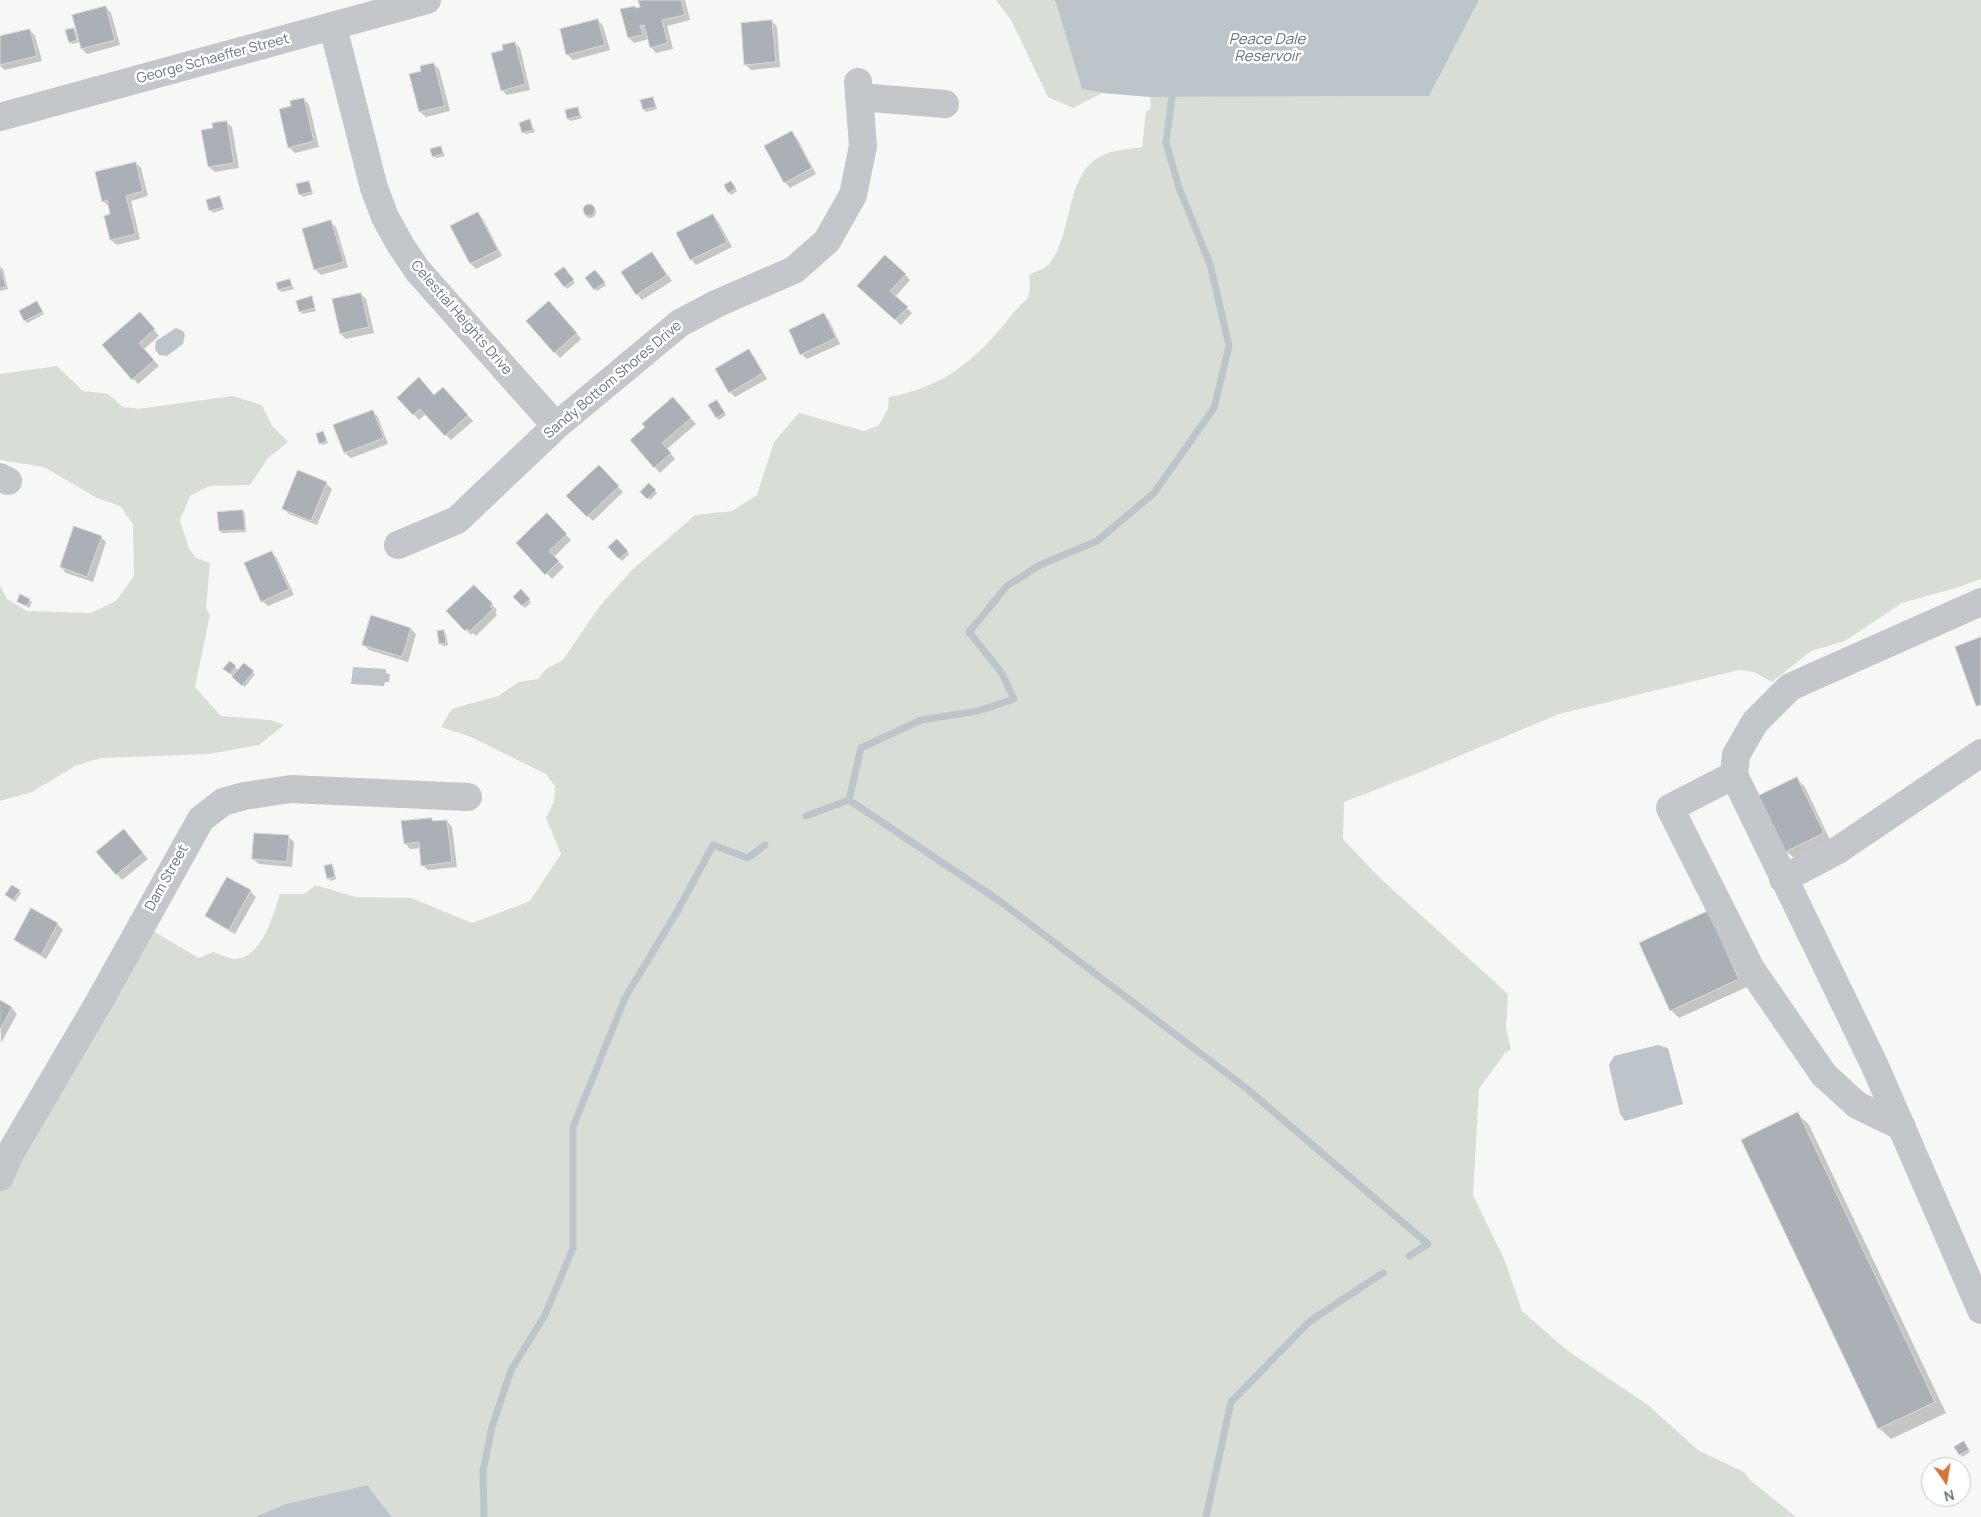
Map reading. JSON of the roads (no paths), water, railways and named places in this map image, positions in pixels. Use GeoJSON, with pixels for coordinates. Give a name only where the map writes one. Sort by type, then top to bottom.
{"type":"FeatureCollection","features":[{"type":"Feature","properties":{"kind":"street","name":"George Schaeffer Street"},"geometry":{"type":"LineString","coordinates":[[0,117],[427,0]]}},
{"type":"Feature","properties":{"kind":"street","name":"Celestial Heights Drive"},"geometry":{"type":"LineString","coordinates":[[333,27],[374,188],[385,217],[401,246],[418,271],[556,426]]}},
{"type":"Feature","properties":{"kind":"street","name":"Sandy Bottom Shores Drive"},"geometry":{"type":"LineString","coordinates":[[398,545],[457,520],[556,426],[680,322],[718,303],[794,270],[827,241],[853,195],[863,146],[859,89],[945,104]]}},
{"type":"Feature","properties":{"kind":"street"},"geometry":{"type":"LineString","coordinates":[[1981,602],[1790,687],[1755,722],[1736,755],[1734,775],[1874,1064],[1981,1310]]}},
{"type":"Feature","properties":{"kind":"street"},"geometry":{"type":"LineString","coordinates":[[1783,879],[1838,850],[1981,754]]}},
{"type":"Feature","properties":{"kind":"street"},"geometry":{"type":"LineString","coordinates":[[1734,775],[1670,808],[1752,969],[1824,1075],[1857,1105],[1902,1128]]}},
{"type":"Feature","properties":{"kind":"street","name":"Dam Street"},"geometry":{"type":"LineString","coordinates":[[0,1177],[8,1157],[98,1002],[200,819],[223,802],[244,796],[291,789],[468,797]]}},
{"type":"Feature","properties":{"kind":"water","name":"Peace Dale Reservoir"},"geometry":{"type":"Polygon","coordinates":[[[1055,0],[1479,0],[1429,96],[1150,97],[1102,93],[1082,89],[1055,0]]]}},
{"type":"Feature","properties":{"kind":"water"},"geometry":{"type":"Polygon","coordinates":[[[176,328],[183,331],[185,335],[183,344],[167,356],[159,355],[155,349],[156,341],[176,328]]]}},
{"type":"Feature","properties":{"kind":"water"},"geometry":{"type":"Polygon","coordinates":[[[353,667],[386,669],[386,673],[390,674],[389,682],[385,682],[384,686],[351,684],[353,667]]]}},
{"type":"Feature","properties":{"kind":"water"},"geometry":{"type":"Polygon","coordinates":[[[1658,1045],[1668,1048],[1683,1104],[1625,1121],[1620,1114],[1609,1065],[1614,1056],[1658,1045]]]}},
{"type":"Feature","properties":{"kind":"water"},"geometry":{"type":"Polygon","coordinates":[[[367,1485],[392,1517],[254,1517],[286,1504],[367,1485]]]}},
{"type":"Feature","properties":{"kind":"waterway"},"geometry":{"type":"LineString","coordinates":[[806,816],[849,800],[861,748],[921,720],[978,711],[1014,699],[1001,672],[969,632],[1007,586],[1040,565],[1097,541],[1154,493],[1214,408],[1229,346],[1210,264],[1179,188],[1166,142],[1172,97]]}},
{"type":"Feature","properties":{"kind":"waterway"},"geometry":{"type":"LineString","coordinates":[[849,800],[1001,902],[1246,1088],[1428,1244],[1409,1256]]}},
{"type":"Feature","properties":{"kind":"waterway"},"geometry":{"type":"LineString","coordinates":[[484,1517],[483,1471],[492,1427],[511,1370],[545,1315],[573,1248],[573,1127],[625,998],[678,910],[713,845],[748,858],[765,845]]}},
{"type":"Feature","properties":{"kind":"waterway"},"geometry":{"type":"LineString","coordinates":[[1206,1517],[1231,1402],[1310,1321],[1383,1273]]}}]}
